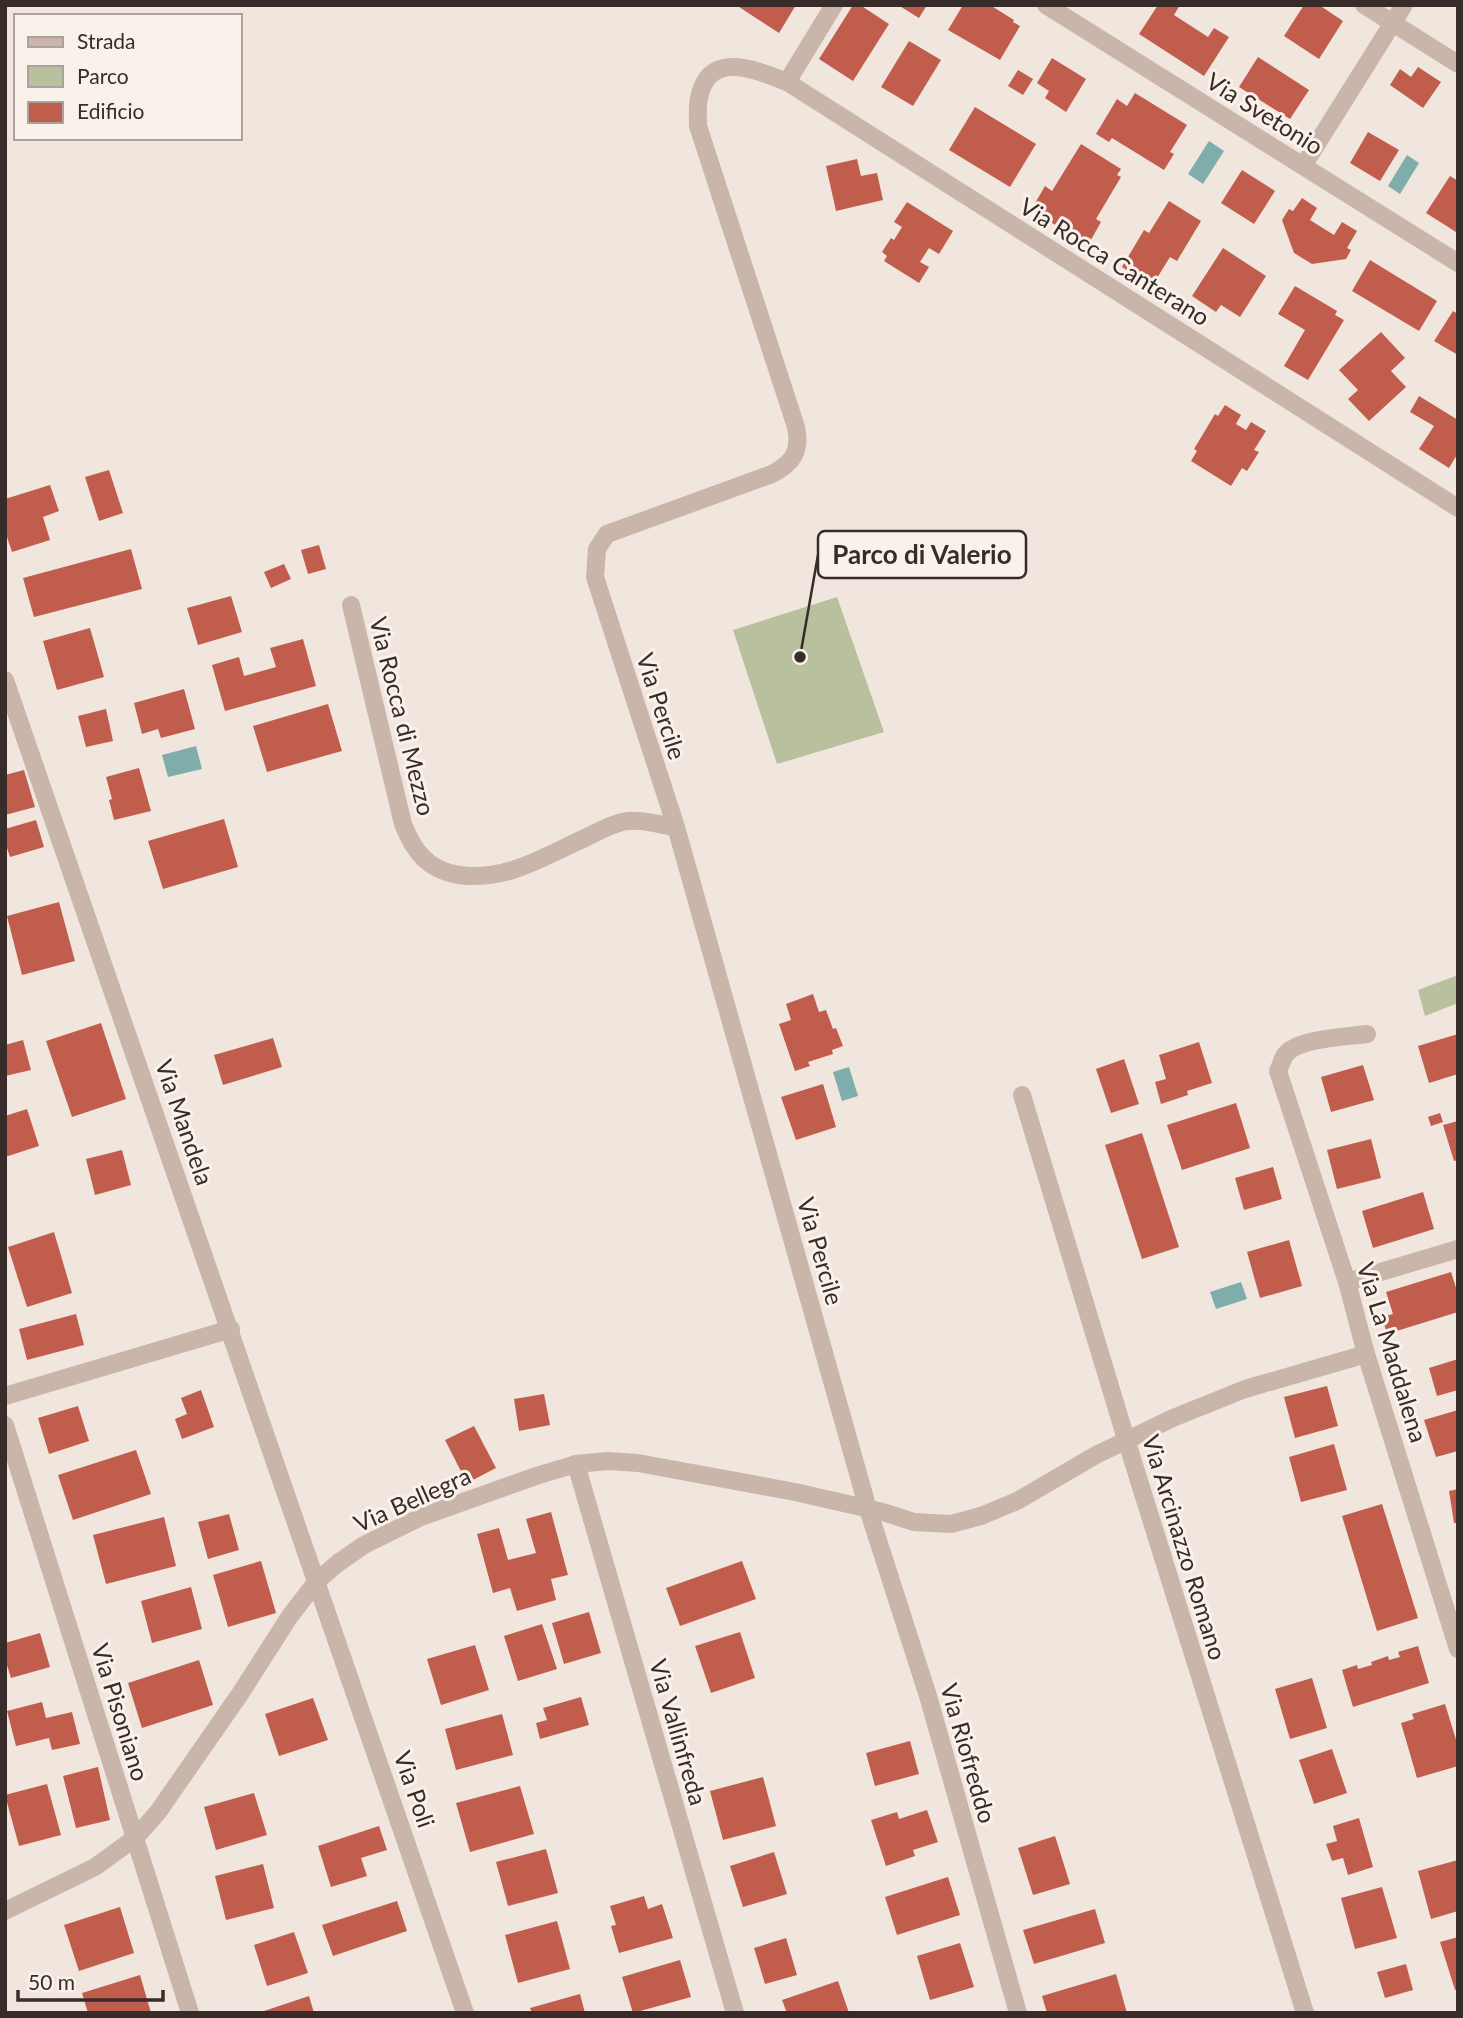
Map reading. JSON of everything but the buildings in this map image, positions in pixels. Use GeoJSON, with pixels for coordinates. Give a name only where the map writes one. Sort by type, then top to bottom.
{"type":"FeatureCollection","features":[{"type":"Feature","properties":{"kind":"street"},"geometry":{"type":"LineString","coordinates":[[787,82],[834,5]]}},
{"type":"Feature","properties":{"kind":"street","name":"Via Svetonio"},"geometry":{"type":"LineString","coordinates":[[1046,5],[1458,263]]}},
{"type":"Feature","properties":{"kind":"street"},"geometry":{"type":"LineString","coordinates":[[1364,5],[1458,64]]}},
{"type":"Feature","properties":{"kind":"street"},"geometry":{"type":"LineString","coordinates":[[1303,166],[1404,5]]}},
{"type":"Feature","properties":{"kind":"street","name":"Via Rocca Canterano"},"geometry":{"type":"LineString","coordinates":[[741,65],[787,82],[1458,508]]}},
{"type":"Feature","properties":{"kind":"street","name":"Via Percile"},"geometry":{"type":"LineString","coordinates":[[741,65],[719,69],[705,83],[699,99],[698,126],[796,427],[798,449],[789,464],[772,474],[607,534],[597,549],[594,567],[598,588],[676,827],[868,1508]]}},
{"type":"Feature","properties":{"kind":"street","name":"Via Rocca di Mezzo"},"geometry":{"type":"LineString","coordinates":[[351,604],[403,824],[414,849],[432,866],[469,876],[497,874],[524,866],[617,824],[640,821],[676,827]]}},
{"type":"Feature","properties":{"kind":"street","name":"Via Mandela"},"geometry":{"type":"LineString","coordinates":[[5,680],[317,1581]]}},
{"type":"Feature","properties":{"kind":"street","name":"Via La Maddalena"},"geometry":{"type":"LineString","coordinates":[[1367,1034],[1296,1046],[1285,1055],[1278,1071],[1347,1282],[1366,1353],[1458,1648]]}},
{"type":"Feature","properties":{"kind":"street","name":"Via Arcinazzo Romano"},"geometry":{"type":"LineString","coordinates":[[1022,1095],[1305,2013]]}},
{"type":"Feature","properties":{"kind":"street"},"geometry":{"type":"LineString","coordinates":[[1347,1282],[1458,1249]]}},
{"type":"Feature","properties":{"kind":"street"},"geometry":{"type":"LineString","coordinates":[[5,1396],[231,1329]]}},
{"type":"Feature","properties":{"kind":"street","name":"Via Bellegra"},"geometry":{"type":"LineString","coordinates":[[5,1911],[95,1867],[135,1839],[158,1812],[290,1616],[317,1581],[363,1545],[410,1522],[497,1489],[576,1464],[608,1461],[638,1463],[795,1492],[923,1523],[964,1521],[1028,1496],[1126,1439],[1245,1390],[1366,1353]]}},
{"type":"Feature","properties":{"kind":"street","name":"Via Pisoniano"},"geometry":{"type":"LineString","coordinates":[[5,1425],[190,2013]]}},
{"type":"Feature","properties":{"kind":"street","name":"Via Vallinfreda"},"geometry":{"type":"LineString","coordinates":[[576,1464],[734,2013]]}},
{"type":"Feature","properties":{"kind":"street","name":"Via Riofreddo"},"geometry":{"type":"LineString","coordinates":[[868,1508],[928,1696],[1018,2013]]}},
{"type":"Feature","properties":{"kind":"street","name":"Via Poli"},"geometry":{"type":"LineString","coordinates":[[317,1581],[466,2013]]}},
{"type":"Feature","properties":{"kind":"green space"},"geometry":{"type":"Polygon","coordinates":[[[837,597],[884,732],[777,764],[733,630],[837,597]]]}},
{"type":"Feature","properties":{"kind":"green space"},"geometry":{"type":"Polygon","coordinates":[[[1458,975],[1458,1003],[1425,1016],[1418,990],[1458,975]]]}},
{"type":"Feature","properties":{"kind":"water"},"geometry":{"type":"Polygon","coordinates":[[[1209,141],[1224,151],[1203,184],[1188,174],[1209,141]]]}},
{"type":"Feature","properties":{"kind":"water"},"geometry":{"type":"Polygon","coordinates":[[[1407,155],[1419,163],[1400,194],[1388,186],[1407,155]]]}},
{"type":"Feature","properties":{"kind":"water"},"geometry":{"type":"Polygon","coordinates":[[[196,746],[202,769],[168,777],[162,755],[196,746]]]}},
{"type":"Feature","properties":{"kind":"water"},"geometry":{"type":"Polygon","coordinates":[[[849,1067],[858,1096],[842,1101],[833,1072],[849,1067]]]}},
{"type":"Feature","properties":{"kind":"water"},"geometry":{"type":"Polygon","coordinates":[[[1241,1282],[1247,1299],[1216,1309],[1210,1292],[1241,1282]]]}},
{"type":"Feature","properties":{"kind":"place","name":"Parco di Valerio"},"geometry":{"type":"Point","coordinates":[800,657]}}]}
